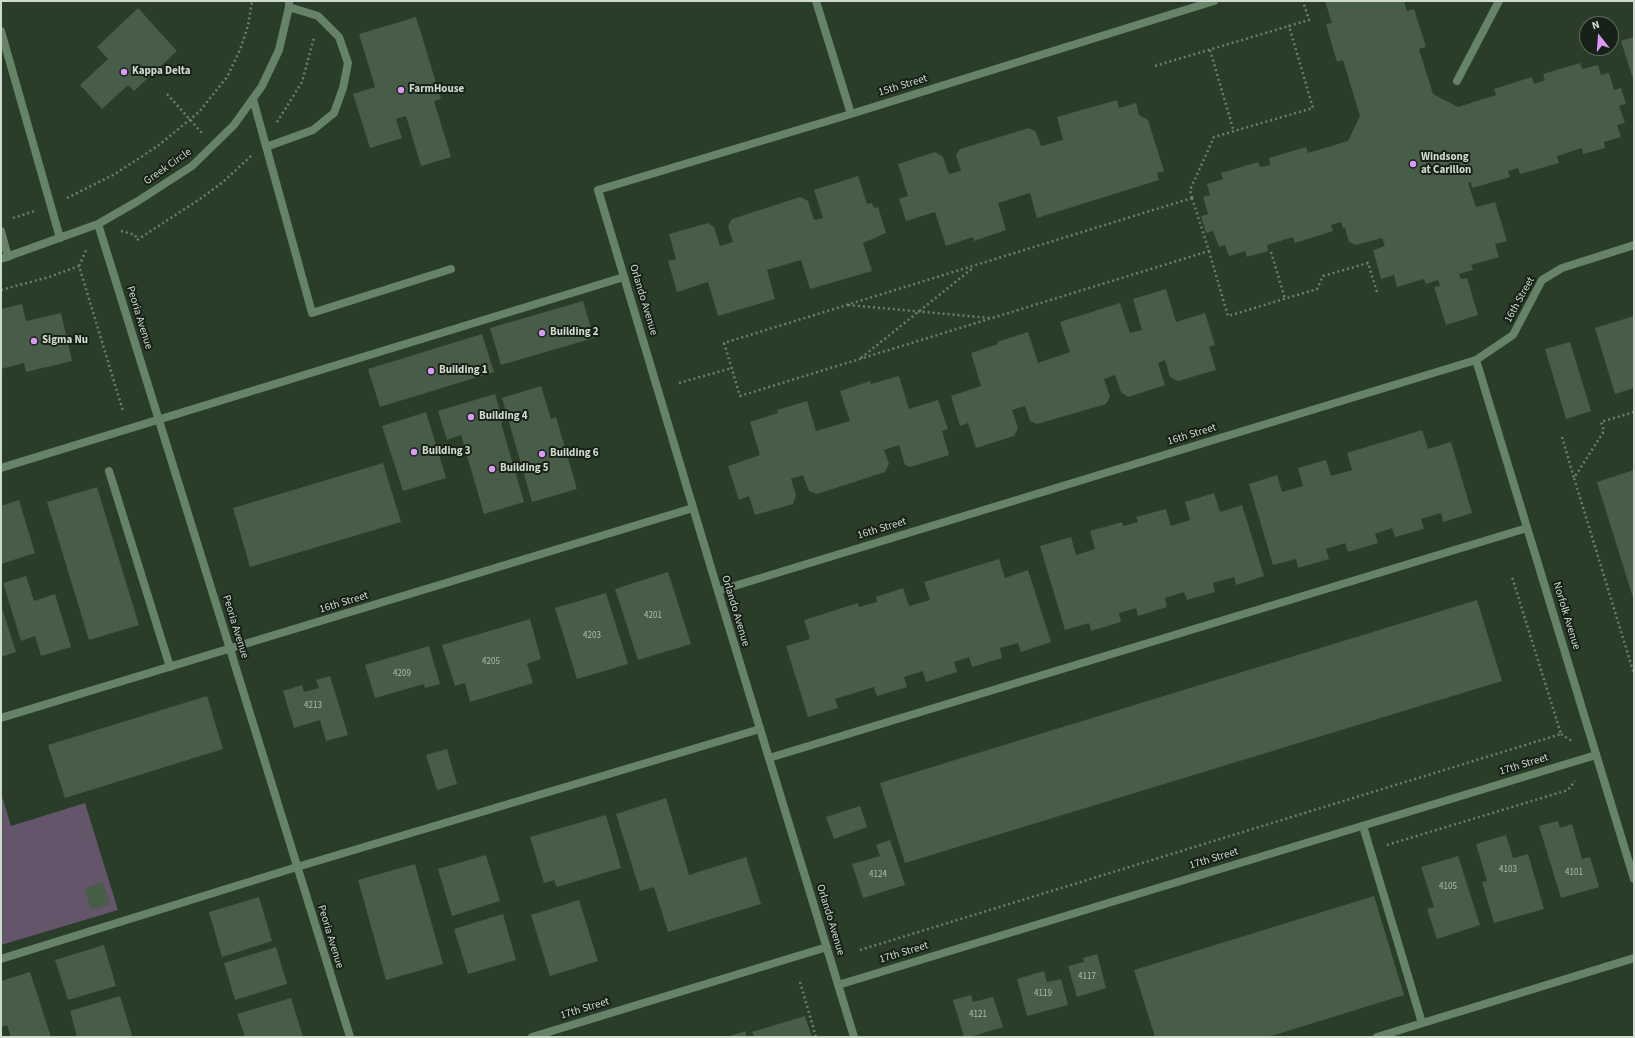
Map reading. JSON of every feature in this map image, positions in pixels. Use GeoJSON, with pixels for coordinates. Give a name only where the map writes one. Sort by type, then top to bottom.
{"type":"FeatureCollection","features":[{"type":"Feature","properties":{"kind":"street"},"geometry":{"type":"LineString","coordinates":[[816,1],[851,114]]}},
{"type":"Feature","properties":{"kind":"street","name":"15th Street"},"geometry":{"type":"LineString","coordinates":[[598,190],[851,114],[1214,1]]}},
{"type":"Feature","properties":{"kind":"street"},"geometry":{"type":"LineString","coordinates":[[1457,81],[1499,1]]}},
{"type":"Feature","properties":{"kind":"street"},"geometry":{"type":"LineString","coordinates":[[266,147],[313,130],[334,113],[343,88],[348,63],[339,37],[318,16],[289,4]]}},
{"type":"Feature","properties":{"kind":"street","name":"Greek Circle"},"geometry":{"type":"LineString","coordinates":[[4,258],[98,224],[138,201],[192,166],[234,125],[262,86],[279,50],[289,4]]}},
{"type":"Feature","properties":{"kind":"street"},"geometry":{"type":"LineString","coordinates":[[1,30],[60,238]]}},
{"type":"Feature","properties":{"kind":"street"},"geometry":{"type":"LineString","coordinates":[[253,99],[312,313],[452,269]]}},
{"type":"Feature","properties":{"kind":"street","name":"Orlando Avenue"},"geometry":{"type":"LineString","coordinates":[[598,190],[854,1037]]}},
{"type":"Feature","properties":{"kind":"street","name":"Peoria Avenue"},"geometry":{"type":"LineString","coordinates":[[98,224],[350,1037]]}},
{"type":"Feature","properties":{"kind":"street"},"geometry":{"type":"LineString","coordinates":[[1,231],[4,258]]}},
{"type":"Feature","properties":{"kind":"street","name":"16th Street"},"geometry":{"type":"LineString","coordinates":[[718,591],[1476,360],[1513,335],[1542,280],[1562,268],[1634,245]]}},
{"type":"Feature","properties":{"kind":"street"},"geometry":{"type":"LineString","coordinates":[[1,468],[624,277]]}},
{"type":"Feature","properties":{"kind":"street","name":"Norfolk Avenue"},"geometry":{"type":"LineString","coordinates":[[1476,360],[1634,879]]}},
{"type":"Feature","properties":{"kind":"street"},"geometry":{"type":"LineString","coordinates":[[109,471],[170,667]]}},
{"type":"Feature","properties":{"kind":"street","name":"16th Street"},"geometry":{"type":"LineString","coordinates":[[1,718],[693,508]]}},
{"type":"Feature","properties":{"kind":"street"},"geometry":{"type":"LineString","coordinates":[[769,758],[1527,528]]}},
{"type":"Feature","properties":{"kind":"street"},"geometry":{"type":"LineString","coordinates":[[1,959],[297,867],[760,729]]}},
{"type":"Feature","properties":{"kind":"street","name":"17th Street"},"geometry":{"type":"LineString","coordinates":[[838,985],[1596,755]]}},
{"type":"Feature","properties":{"kind":"street"},"geometry":{"type":"LineString","coordinates":[[1363,826],[1422,1023]]}},
{"type":"Feature","properties":{"kind":"street","name":"17th Street"},"geometry":{"type":"LineString","coordinates":[[532,1037],[827,947]]}},
{"type":"Feature","properties":{"kind":"street"},"geometry":{"type":"LineString","coordinates":[[1377,1037],[1634,958]]}},
{"type":"Feature","properties":{"kind":"path"},"geometry":{"type":"LineString","coordinates":[[7,220],[51,205],[113,175],[160,145],[190,120],[212,97],[227,77],[240,50],[248,26],[252,1]]}},
{"type":"Feature","properties":{"kind":"path"},"geometry":{"type":"LineString","coordinates":[[1155,66],[1309,20],[1303,1]]}},
{"type":"Feature","properties":{"kind":"path"},"geometry":{"type":"LineString","coordinates":[[1289,26],[1313,108],[1214,138],[1190,190],[1228,316],[1317,289],[1323,276],[1368,263],[1377,292]]}},
{"type":"Feature","properties":{"kind":"path"},"geometry":{"type":"LineString","coordinates":[[1210,50],[1234,132]]}},
{"type":"Feature","properties":{"kind":"path"},"geometry":{"type":"LineString","coordinates":[[167,94],[214,145]]}},
{"type":"Feature","properties":{"kind":"path"},"geometry":{"type":"LineString","coordinates":[[1192,198],[724,343],[740,396],[1209,251]]}},
{"type":"Feature","properties":{"kind":"path"},"geometry":{"type":"LineString","coordinates":[[1271,252],[1285,299]]}},
{"type":"Feature","properties":{"kind":"path"},"geometry":{"type":"LineString","coordinates":[[859,359],[976,265]]}},
{"type":"Feature","properties":{"kind":"path"},"geometry":{"type":"LineString","coordinates":[[1,290],[49,277],[79,266],[128,429]]}},
{"type":"Feature","properties":{"kind":"path"},"geometry":{"type":"LineString","coordinates":[[846,305],[993,318]]}},
{"type":"Feature","properties":{"kind":"path"},"geometry":{"type":"LineString","coordinates":[[680,383],[732,368]]}},
{"type":"Feature","properties":{"kind":"path"},"geometry":{"type":"LineString","coordinates":[[1574,478],[1604,431],[1601,422],[1634,412]]}},
{"type":"Feature","properties":{"kind":"path"},"geometry":{"type":"LineString","coordinates":[[1562,437],[1634,674]]}},
{"type":"Feature","properties":{"kind":"path"},"geometry":{"type":"LineString","coordinates":[[860,950],[1560,734],[1512,576]]}},
{"type":"Feature","properties":{"kind":"path"},"geometry":{"type":"LineString","coordinates":[[1380,848],[1568,790],[1577,778]]}},
{"type":"Feature","properties":{"kind":"path"},"geometry":{"type":"LineString","coordinates":[[800,982],[816,1037]]}},
{"type":"Feature","properties":{"kind":"shaded area"},"geometry":{"type":"Polygon","coordinates":[[[1,793],[11,826],[85,803],[118,910],[1,945],[1,793]]]}},
{"type":"Feature","properties":{"kind":"building","name":"Windsong at Carillon"},"geometry":{"type":"Polygon","coordinates":[[[1325,1],[1404,1],[1407,11],[1414,9],[1426,47],[1419,49],[1433,94],[1458,107],[1496,95],[1494,89],[1532,77],[1534,84],[1545,80],[1543,74],[1580,63],[1582,69],[1598,65],[1601,75],[1609,73],[1614,90],[1621,88],[1626,104],[1619,106],[1625,123],[1617,125],[1621,137],[1604,142],[1605,148],[1583,154],[1582,148],[1557,156],[1559,163],[1520,174],[1518,168],[1508,171],[1510,177],[1472,188],[1471,182],[1468,183],[1476,207],[1495,202],[1507,241],[1495,244],[1499,257],[1471,265],[1473,270],[1459,274],[1461,279],[1467,278],[1478,315],[1446,325],[1434,287],[1440,286],[1438,280],[1426,284],[1424,279],[1397,287],[1394,275],[1381,279],[1373,250],[1385,246],[1382,238],[1356,245],[1349,242],[1345,228],[1343,228],[1341,222],[1331,225],[1333,231],[1295,243],[1293,237],[1267,245],[1268,251],[1247,257],[1245,251],[1229,256],[1225,245],[1219,247],[1213,231],[1206,233],[1201,216],[1208,214],[1203,197],[1210,195],[1207,184],[1223,179],[1221,173],[1258,162],[1260,167],[1270,165],[1269,158],[1306,147],[1308,153],[1348,141],[1360,116],[1343,60],[1337,62],[1326,24],[1332,23],[1325,1]]]}},
{"type":"Feature","properties":{"kind":"building","name":"Kappa Delta"},"geometry":{"type":"Polygon","coordinates":[[[138,8],[177,51],[134,91],[128,85],[102,109],[80,85],[108,59],[97,47],[138,8]]]}},
{"type":"Feature","properties":{"kind":"building","name":"FarmHouse"},"geometry":{"type":"Polygon","coordinates":[[[416,17],[441,99],[434,101],[451,157],[421,166],[406,116],[396,119],[402,138],[370,148],[353,94],[375,87],[359,34],[416,17]]]}},
{"type":"Feature","properties":{"kind":"building"},"geometry":{"type":"Polygon","coordinates":[[[1634,37],[1634,82],[1621,41],[1634,37]]]}},
{"type":"Feature","properties":{"kind":"building"},"geometry":{"type":"Polygon","coordinates":[[[1117,100],[1119,108],[1136,103],[1139,115],[1148,120],[1164,171],[1157,173],[1159,180],[1037,218],[1030,193],[998,203],[1006,230],[974,241],[973,237],[946,246],[935,212],[906,221],[899,199],[908,196],[898,164],[935,152],[943,157],[949,174],[961,171],[956,155],[960,149],[1029,128],[1036,132],[1041,146],[1063,140],[1057,117],[1117,100]]]}},
{"type":"Feature","properties":{"kind":"building"},"geometry":{"type":"Polygon","coordinates":[[[858,176],[867,204],[872,203],[874,208],[878,207],[886,233],[863,243],[872,271],[810,289],[801,260],[767,270],[775,299],[718,316],[708,282],[677,292],[668,261],[676,259],[669,234],[708,223],[714,227],[720,246],[733,242],[728,226],[732,219],[800,197],[808,201],[814,220],[823,218],[814,190],[858,176]]]}},
{"type":"Feature","properties":{"kind":"building"},"geometry":{"type":"Polygon","coordinates":[[[1166,289],[1176,322],[1205,313],[1215,345],[1209,347],[1216,370],[1178,381],[1170,377],[1165,360],[1158,363],[1165,385],[1128,397],[1121,392],[1115,375],[1104,379],[1110,397],[1106,404],[1037,424],[1030,421],[1025,406],[1012,410],[1018,428],[1014,436],[976,448],[968,423],[960,426],[951,396],[981,386],[971,353],[998,344],[997,342],[1028,332],[1038,363],[1070,352],[1060,322],[1120,303],[1130,333],[1142,330],[1133,299],[1166,289]]]}},
{"type":"Feature","properties":{"kind":"building","name":"Building 2"},"geometry":{"type":"Polygon","coordinates":[[[583,301],[594,338],[501,365],[490,328],[583,301]]]}},
{"type":"Feature","properties":{"kind":"building","name":"Sigma Nu"},"geometry":{"type":"Polygon","coordinates":[[[22,304],[26,321],[61,313],[72,361],[26,372],[24,363],[1,369],[1,309],[22,304]]]}},
{"type":"Feature","properties":{"kind":"building"},"geometry":{"type":"Polygon","coordinates":[[[1634,316],[1634,388],[1615,394],[1595,328],[1634,316]]]}},
{"type":"Feature","properties":{"kind":"building","name":"Building 1"},"geometry":{"type":"Polygon","coordinates":[[[482,334],[494,372],[380,407],[368,369],[482,334]]]}},
{"type":"Feature","properties":{"kind":"building"},"geometry":{"type":"Polygon","coordinates":[[[1570,342],[1591,411],[1566,419],[1545,349],[1570,342]]]}},
{"type":"Feature","properties":{"kind":"building"},"geometry":{"type":"Polygon","coordinates":[[[899,376],[909,409],[938,400],[948,429],[942,431],[949,455],[910,467],[905,465],[899,445],[884,450],[889,464],[885,472],[817,494],[809,491],[803,475],[791,479],[796,495],[793,504],[755,515],[749,496],[739,500],[728,466],[760,455],[750,422],[778,413],[777,410],[807,401],[816,431],[850,421],[840,391],[870,381],[871,384],[899,376]]]}},
{"type":"Feature","properties":{"kind":"building","name":"Building 6"},"geometry":{"type":"Polygon","coordinates":[[[541,386],[551,419],[556,417],[577,489],[532,502],[502,398],[541,386]]]}},
{"type":"Feature","properties":{"kind":"building","name":"Building 5"},"geometry":{"type":"Polygon","coordinates":[[[495,394],[503,422],[501,423],[524,502],[484,514],[461,435],[447,440],[438,411],[495,394]]]}},
{"type":"Feature","properties":{"kind":"building","name":"Building 3"},"geometry":{"type":"Polygon","coordinates":[[[426,412],[446,478],[403,491],[382,426],[426,412]]]}},
{"type":"Feature","properties":{"kind":"building"},"geometry":{"type":"Polygon","coordinates":[[[1422,430],[1428,449],[1451,442],[1472,513],[1443,522],[1441,513],[1421,519],[1424,529],[1395,537],[1392,528],[1375,534],[1378,543],[1348,552],[1345,543],[1326,549],[1329,559],[1298,568],[1296,559],[1273,565],[1249,484],[1277,475],[1282,492],[1303,486],[1298,468],[1326,460],[1331,476],[1352,470],[1347,453],[1422,430]]]}},
{"type":"Feature","properties":{"kind":"building"},"geometry":{"type":"Polygon","coordinates":[[[383,463],[401,522],[250,567],[233,508],[383,463]]]}},
{"type":"Feature","properties":{"kind":"building"},"geometry":{"type":"Polygon","coordinates":[[[1634,470],[1634,601],[1597,482],[1634,470]]]}},
{"type":"Feature","properties":{"kind":"building"},"geometry":{"type":"Polygon","coordinates":[[[97,487],[139,625],[89,640],[47,502],[97,487]]]}},
{"type":"Feature","properties":{"kind":"building"},"geometry":{"type":"Polygon","coordinates":[[[1214,493],[1220,512],[1242,505],[1264,576],[1236,585],[1234,577],[1213,583],[1215,592],[1187,600],[1184,592],[1165,598],[1167,607],[1138,616],[1136,608],[1119,613],[1121,622],[1091,631],[1089,623],[1065,630],[1040,546],[1071,537],[1076,555],[1095,549],[1090,531],[1122,522],[1123,526],[1138,522],[1136,517],[1166,509],[1171,526],[1190,520],[1185,502],[1214,493]]]}},
{"type":"Feature","properties":{"kind":"building"},"geometry":{"type":"Polygon","coordinates":[[[19,500],[35,553],[1,564],[1,506],[19,500]]]}},
{"type":"Feature","properties":{"kind":"building"},"geometry":{"type":"Polygon","coordinates":[[[999,559],[1005,578],[1028,570],[1051,642],[1021,652],[1018,643],[1000,648],[1002,658],[972,667],[969,657],[954,662],[957,672],[926,682],[923,671],[904,677],[907,687],[877,696],[874,687],[835,699],[838,708],[808,717],[786,646],[810,639],[804,620],[858,603],[859,607],[877,602],[876,597],[903,588],[909,606],[930,600],[924,582],[999,559]]]}},
{"type":"Feature","properties":{"kind":"building"},"geometry":{"type":"Polygon","coordinates":[[[668,572],[691,644],[638,660],[615,589],[668,572]]]}},
{"type":"Feature","properties":{"kind":"building"},"geometry":{"type":"Polygon","coordinates":[[[26,576],[34,601],[55,594],[71,647],[41,656],[35,636],[21,641],[3,583],[26,576]]]}},
{"type":"Feature","properties":{"kind":"building"},"geometry":{"type":"Polygon","coordinates":[[[606,593],[628,664],[577,679],[555,608],[606,593]]]}},
{"type":"Feature","properties":{"kind":"building"},"geometry":{"type":"Polygon","coordinates":[[[1477,600],[1502,681],[905,863],[880,783],[1477,600]]]}},
{"type":"Feature","properties":{"kind":"building"},"geometry":{"type":"Polygon","coordinates":[[[1,605],[16,652],[1,657],[1,605]]]}},
{"type":"Feature","properties":{"kind":"building"},"geometry":{"type":"Polygon","coordinates":[[[530,619],[541,659],[527,664],[533,683],[470,702],[465,683],[455,686],[442,645],[530,619]]]}},
{"type":"Feature","properties":{"kind":"building"},"geometry":{"type":"Polygon","coordinates":[[[429,646],[440,684],[425,688],[424,684],[375,698],[365,665],[429,646]]]}},
{"type":"Feature","properties":{"kind":"building"},"geometry":{"type":"Polygon","coordinates":[[[330,676],[348,735],[326,741],[320,720],[294,728],[283,691],[302,685],[304,692],[319,688],[316,680],[330,676]]]}},
{"type":"Feature","properties":{"kind":"building"},"geometry":{"type":"Polygon","coordinates":[[[207,696],[223,749],[65,798],[48,745],[207,696]]]}},
{"type":"Feature","properties":{"kind":"building"},"geometry":{"type":"Polygon","coordinates":[[[447,749],[457,784],[437,790],[426,755],[447,749]]]}},
{"type":"Feature","properties":{"kind":"building"},"geometry":{"type":"Polygon","coordinates":[[[666,798],[689,875],[746,857],[761,904],[668,932],[654,887],[640,891],[616,814],[666,798]]]}},
{"type":"Feature","properties":{"kind":"building"},"geometry":{"type":"Polygon","coordinates":[[[860,806],[867,827],[834,839],[826,817],[860,806]]]}},
{"type":"Feature","properties":{"kind":"building"},"geometry":{"type":"Polygon","coordinates":[[[606,815],[621,868],[557,887],[554,880],[544,883],[530,837],[606,815]]]}},
{"type":"Feature","properties":{"kind":"building"},"geometry":{"type":"Polygon","coordinates":[[[1558,821],[1560,828],[1572,824],[1582,859],[1590,857],[1599,887],[1561,898],[1539,826],[1558,821]]]}},
{"type":"Feature","properties":{"kind":"building"},"geometry":{"type":"Polygon","coordinates":[[[1506,835],[1513,858],[1528,854],[1544,909],[1494,923],[1482,882],[1487,881],[1476,844],[1506,835]]]}},
{"type":"Feature","properties":{"kind":"building"},"geometry":{"type":"Polygon","coordinates":[[[890,840],[905,885],[863,898],[852,864],[880,856],[876,845],[890,840]]]}},
{"type":"Feature","properties":{"kind":"building"},"geometry":{"type":"Polygon","coordinates":[[[486,855],[500,901],[452,916],[438,869],[486,855]]]}},
{"type":"Feature","properties":{"kind":"building"},"geometry":{"type":"Polygon","coordinates":[[[1458,856],[1480,925],[1437,939],[1427,909],[1434,907],[1421,867],[1458,856]]]}},
{"type":"Feature","properties":{"kind":"building"},"geometry":{"type":"Polygon","coordinates":[[[415,864],[443,964],[386,980],[358,880],[415,864]]]}},
{"type":"Feature","properties":{"kind":"building"},"geometry":{"type":"Polygon","coordinates":[[[103,882],[110,904],[91,910],[84,888],[103,882]]]}},
{"type":"Feature","properties":{"kind":"building"},"geometry":{"type":"Polygon","coordinates":[[[1374,896],[1404,995],[1268,1037],[1155,1037],[1134,970],[1374,896]]]}},
{"type":"Feature","properties":{"kind":"building"},"geometry":{"type":"Polygon","coordinates":[[[259,897],[272,941],[222,957],[209,912],[259,897]]]}},
{"type":"Feature","properties":{"kind":"building"},"geometry":{"type":"Polygon","coordinates":[[[579,900],[598,961],[550,976],[531,915],[579,900]]]}},
{"type":"Feature","properties":{"kind":"building"},"geometry":{"type":"Polygon","coordinates":[[[503,914],[516,960],[468,974],[454,929],[503,914]]]}},
{"type":"Feature","properties":{"kind":"building"},"geometry":{"type":"Polygon","coordinates":[[[104,945],[116,986],[68,1000],[55,960],[104,945]]]}},
{"type":"Feature","properties":{"kind":"building"},"geometry":{"type":"Polygon","coordinates":[[[276,947],[287,984],[235,1000],[224,963],[276,947]]]}},
{"type":"Feature","properties":{"kind":"building"},"geometry":{"type":"Polygon","coordinates":[[[1097,954],[1106,988],[1077,997],[1068,966],[1084,962],[1083,958],[1097,954]]]}},
{"type":"Feature","properties":{"kind":"building"},"geometry":{"type":"Polygon","coordinates":[[[1044,971],[1047,982],[1061,979],[1068,1005],[1027,1016],[1017,979],[1044,971]]]}},
{"type":"Feature","properties":{"kind":"building"},"geometry":{"type":"Polygon","coordinates":[[[30,972],[51,1037],[11,1037],[7,1025],[1,1027],[1,981],[30,972]]]}},
{"type":"Feature","properties":{"kind":"building"},"geometry":{"type":"Polygon","coordinates":[[[971,995],[973,1002],[993,997],[1003,1027],[970,1037],[964,1037],[953,1000],[971,995]]]}},
{"type":"Feature","properties":{"kind":"building"},"geometry":{"type":"Polygon","coordinates":[[[120,996],[132,1035],[126,1037],[77,1037],[70,1011],[120,996]]]}},
{"type":"Feature","properties":{"kind":"building"},"geometry":{"type":"Polygon","coordinates":[[[291,998],[303,1037],[245,1037],[237,1014],[291,998]]]}},
{"type":"Feature","properties":{"kind":"building"},"geometry":{"type":"Polygon","coordinates":[[[805,1016],[812,1037],[754,1037],[752,1032],[805,1016]]]}},
{"type":"Feature","properties":{"kind":"building"},"geometry":{"type":"Polygon","coordinates":[[[745,1031],[747,1037],[727,1037],[745,1031]]]}},
{"type":"Feature","properties":{"kind":"place","name":"Kappa Delta"},"geometry":{"type":"Point","coordinates":[124,72]}},
{"type":"Feature","properties":{"kind":"place","name":"FarmHouse"},"geometry":{"type":"Point","coordinates":[401,90]}},
{"type":"Feature","properties":{"kind":"place","name":"Windsong at Carillon"},"geometry":{"type":"Point","coordinates":[1413,164]}},
{"type":"Feature","properties":{"kind":"place","name":"Building 2"},"geometry":{"type":"Point","coordinates":[542,333]}},
{"type":"Feature","properties":{"kind":"place","name":"Sigma Nu"},"geometry":{"type":"Point","coordinates":[34,341]}},
{"type":"Feature","properties":{"kind":"place","name":"Building 1"},"geometry":{"type":"Point","coordinates":[431,371]}},
{"type":"Feature","properties":{"kind":"place","name":"Building 4"},"geometry":{"type":"Point","coordinates":[471,417]}},
{"type":"Feature","properties":{"kind":"place","name":"Building 3"},"geometry":{"type":"Point","coordinates":[414,452]}},
{"type":"Feature","properties":{"kind":"place","name":"Building 6"},"geometry":{"type":"Point","coordinates":[542,454]}},
{"type":"Feature","properties":{"kind":"place","name":"Building 5"},"geometry":{"type":"Point","coordinates":[492,469]}}]}
